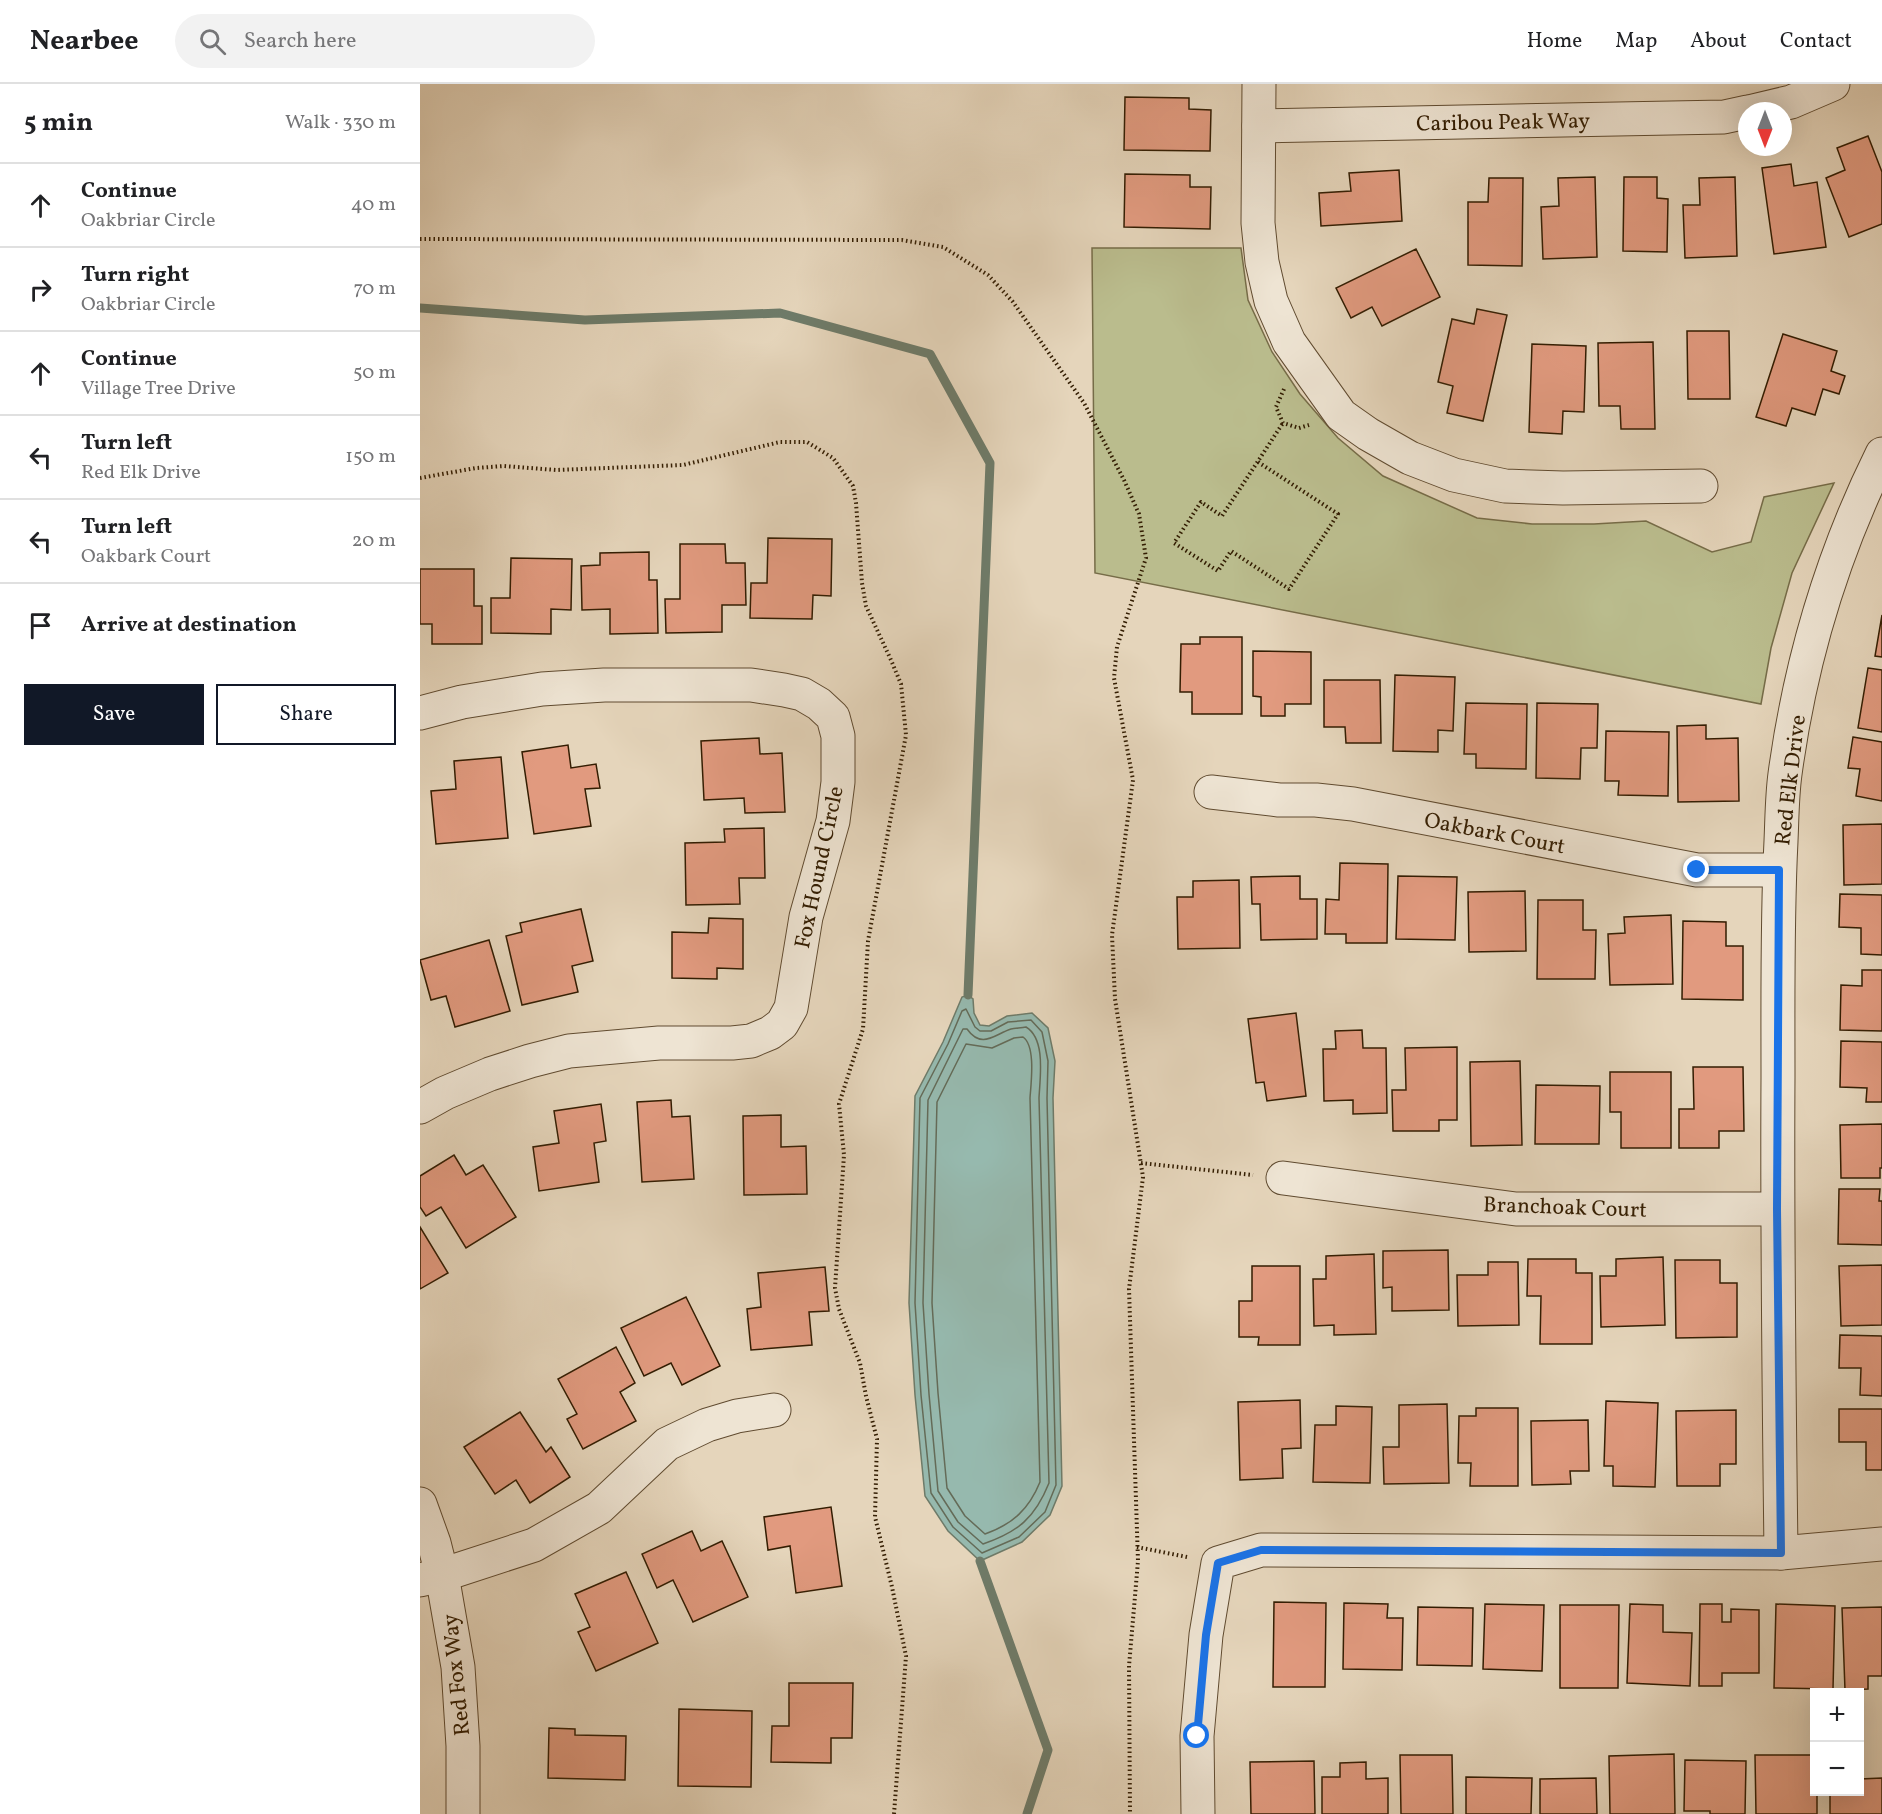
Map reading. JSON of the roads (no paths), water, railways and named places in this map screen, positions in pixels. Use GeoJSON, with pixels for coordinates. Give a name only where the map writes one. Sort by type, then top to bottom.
{"type":"FeatureCollection","features":[{"type":"Feature","properties":{"kind":"street"},"geometry":{"type":"LineString","coordinates":[[1259,84],[1258,223],[1262,262],[1271,301],[1289,342],[1341,415],[1368,434],[1410,458],[1454,475],[1505,486],[1563,488],[1701,486]]}},
{"type":"Feature","properties":{"kind":"street"},"geometry":{"type":"LineString","coordinates":[[1791,102],[1833,84]]}},
{"type":"Feature","properties":{"kind":"street","name":"Caribou Peak Way"},"geometry":{"type":"LineString","coordinates":[[1259,126],[1724,117],[1738,114]]}},
{"type":"Feature","properties":{"kind":"street","name":"Red Elk Drive"},"geometry":{"type":"LineString","coordinates":[[1781,1553],[1777,1209],[1779,870],[1785,776],[1803,674],[1814,628],[1828,583],[1861,497],[1882,454]]}},
{"type":"Feature","properties":{"kind":"street","name":"Fox Hound Circle"},"geometry":{"type":"LineString","coordinates":[[420,712],[462,702],[542,689],[604,686],[751,686],[802,694],[819,704],[832,717],[838,736],[838,782],[833,821],[806,917],[791,1008],[783,1024],[770,1033],[751,1041],[658,1043],[568,1051],[530,1060],[490,1074],[445,1093],[420,1107]]}},
{"type":"Feature","properties":{"kind":"street","name":"Oakbark Court"},"geometry":{"type":"LineString","coordinates":[[1211,792],[1280,800],[1316,800],[1353,804],[1697,870],[1779,870]]}},
{"type":"Feature","properties":{"kind":"street","name":"Branchoak Court"},"geometry":{"type":"LineString","coordinates":[[1283,1178],[1516,1209],[1777,1209]]}},
{"type":"Feature","properties":{"kind":"street"},"geometry":{"type":"LineString","coordinates":[[431,1578],[534,1545],[571,1526],[599,1509],[667,1444],[707,1425],[737,1416],[774,1410]]}},
{"type":"Feature","properties":{"kind":"street","name":"Red Fox Way"},"geometry":{"type":"LineString","coordinates":[[420,1504],[434,1543],[431,1578],[458,1666],[463,1746],[463,1814]]}},
{"type":"Feature","properties":{"kind":"street"},"geometry":{"type":"LineString","coordinates":[[1198,1814],[1197,1736],[1206,1635],[1218,1563],[1261,1550],[1781,1553],[1882,1544]]}},
{"type":"Feature","properties":{"kind":"water"},"geometry":{"type":"Polygon","coordinates":[[[968,995],[973,999],[974,1013],[980,1025],[989,1026],[1007,1016],[1032,1013],[1048,1028],[1055,1061],[1053,1098],[1062,1486],[1050,1515],[1022,1542],[980,1561],[948,1531],[925,1496],[909,1303],[915,1096],[943,1042],[962,997],[968,995]]]}},
{"type":"Feature","properties":{"kind":"waterway"},"geometry":{"type":"LineString","coordinates":[[420,308],[585,320],[780,313],[930,354],[990,463],[968,995]]}},
{"type":"Feature","properties":{"kind":"waterway"},"geometry":{"type":"LineString","coordinates":[[980,1561],[1048,1750],[1027,1814]]}}]}
